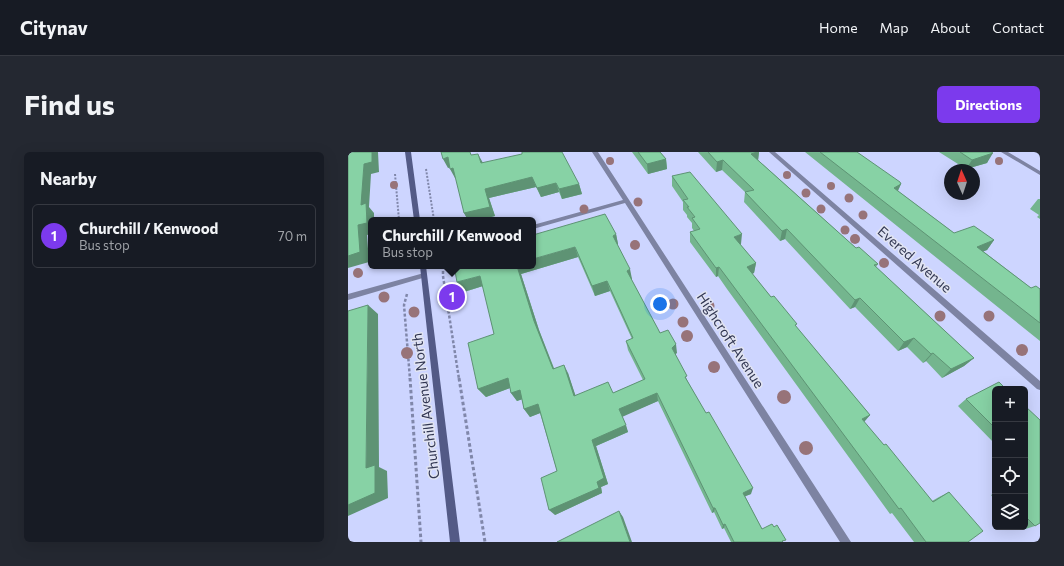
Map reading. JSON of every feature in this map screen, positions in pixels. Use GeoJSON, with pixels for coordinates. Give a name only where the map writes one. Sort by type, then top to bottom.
{"type":"FeatureCollection","features":[{"type":"Feature","properties":{"kind":"main road"},"geometry":{"type":"LineString","coordinates":[[408,152],[417,217]]}},
{"type":"Feature","properties":{"kind":"main road","name":"Churchill Avenue North"},"geometry":{"type":"LineString","coordinates":[[424,270],[455,542]]}},
{"type":"Feature","properties":{"kind":"street","name":"Highcroft Avenue"},"geometry":{"type":"LineString","coordinates":[[595,152],[846,542]]}},
{"type":"Feature","properties":{"kind":"street","name":"Evered Avenue"},"geometry":{"type":"LineString","coordinates":[[772,152],[1040,386]]}},
{"type":"Feature","properties":{"kind":"street"},"geometry":{"type":"LineString","coordinates":[[1004,152],[1040,173]]}},
{"type":"Feature","properties":{"kind":"street"},"geometry":{"type":"LineString","coordinates":[[536,226],[626,201]]}},
{"type":"Feature","properties":{"kind":"street"},"geometry":{"type":"LineString","coordinates":[[348,297],[424,270]]}},
{"type":"Feature","properties":{"kind":"path"},"geometry":{"type":"LineString","coordinates":[[395,167],[399,217]]}},
{"type":"Feature","properties":{"kind":"path"},"geometry":{"type":"LineString","coordinates":[[426,167],[434,217]]}},
{"type":"Feature","properties":{"kind":"path"},"geometry":{"type":"LineString","coordinates":[[443,269],[485,542]]}},
{"type":"Feature","properties":{"kind":"path"},"geometry":{"type":"LineString","coordinates":[[408,292],[404,305],[421,542]]}},
{"type":"Feature","properties":{"kind":"building"},"geometry":{"type":"Polygon","coordinates":[[[348,152],[372,152],[372,162],[364,164],[361,205],[366,203],[367,223],[358,225],[360,252],[348,256],[348,152]]]}},
{"type":"Feature","properties":{"kind":"building"},"geometry":{"type":"Polygon","coordinates":[[[441,152],[470,152],[471,155],[478,154],[481,163],[522,154],[522,152],[562,152],[579,184],[559,189],[556,183],[537,188],[532,177],[485,189],[490,207],[464,213],[453,168],[450,169],[448,157],[443,159],[441,152]]]}},
{"type":"Feature","properties":{"kind":"building"},"geometry":{"type":"Polygon","coordinates":[[[638,152],[660,152],[666,159],[647,164],[638,152]]]}},
{"type":"Feature","properties":{"kind":"building"},"geometry":{"type":"Polygon","coordinates":[[[708,152],[757,152],[751,154],[856,248],[859,247],[878,264],[874,265],[974,358],[951,369],[933,353],[931,354],[914,338],[904,342],[860,298],[855,300],[787,229],[782,231],[745,192],[754,190],[723,160],[717,162],[708,152]]]}},
{"type":"Feature","properties":{"kind":"building"},"geometry":{"type":"Polygon","coordinates":[[[820,152],[857,152],[900,182],[901,184],[894,188],[954,233],[974,226],[994,240],[977,247],[1031,288],[1036,286],[1040,289],[1040,323],[820,152]]]}},
{"type":"Feature","properties":{"kind":"building"},"geometry":{"type":"Polygon","coordinates":[[[960,152],[991,152],[993,153],[972,160],[960,152]]]}},
{"type":"Feature","properties":{"kind":"building"},"geometry":{"type":"Polygon","coordinates":[[[690,172],[742,234],[734,237],[756,263],[747,267],[771,297],[774,296],[797,324],[795,325],[870,415],[862,419],[884,445],[886,444],[933,502],[949,492],[983,531],[968,542],[926,542],[901,508],[899,509],[719,267],[716,268],[690,232],[700,229],[692,218],[695,217],[683,200],[688,199],[672,176],[690,172]]]}},
{"type":"Feature","properties":{"kind":"building"},"geometry":{"type":"Polygon","coordinates":[[[605,214],[616,234],[613,236],[630,269],[627,271],[660,333],[668,330],[676,344],[672,348],[687,376],[685,377],[706,413],[709,412],[753,488],[743,493],[762,529],[772,524],[774,527],[777,525],[786,540],[782,541],[783,542],[734,542],[725,524],[723,525],[715,508],[713,508],[657,393],[619,409],[626,425],[592,440],[604,478],[597,482],[599,488],[549,510],[541,478],[557,471],[538,404],[524,409],[520,390],[511,393],[508,378],[478,389],[468,343],[494,334],[480,276],[457,282],[455,269],[518,269],[534,321],[553,369],[564,365],[574,396],[608,382],[613,393],[645,379],[626,341],[633,338],[607,281],[592,286],[575,247],[536,258],[536,234],[605,214]]]}},
{"type":"Feature","properties":{"kind":"building"},"geometry":{"type":"Polygon","coordinates":[[[368,305],[366,468],[375,465],[375,493],[348,505],[348,311],[368,305]]]}},
{"type":"Feature","properties":{"kind":"building"},"geometry":{"type":"Polygon","coordinates":[[[999,382],[1003,386],[992,386],[992,425],[966,399],[999,382]]]}},
{"type":"Feature","properties":{"kind":"building"},"geometry":{"type":"Polygon","coordinates":[[[1028,409],[1040,420],[1040,523],[1035,526],[1028,519],[1028,409]]]}},
{"type":"Feature","properties":{"kind":"building"},"geometry":{"type":"Polygon","coordinates":[[[619,511],[630,542],[557,542],[619,511]]]}},
{"type":"Feature","properties":{"kind":"place","name":"Churchill / Kenwood"},"geometry":{"type":"Point","coordinates":[452,297]}}]}
